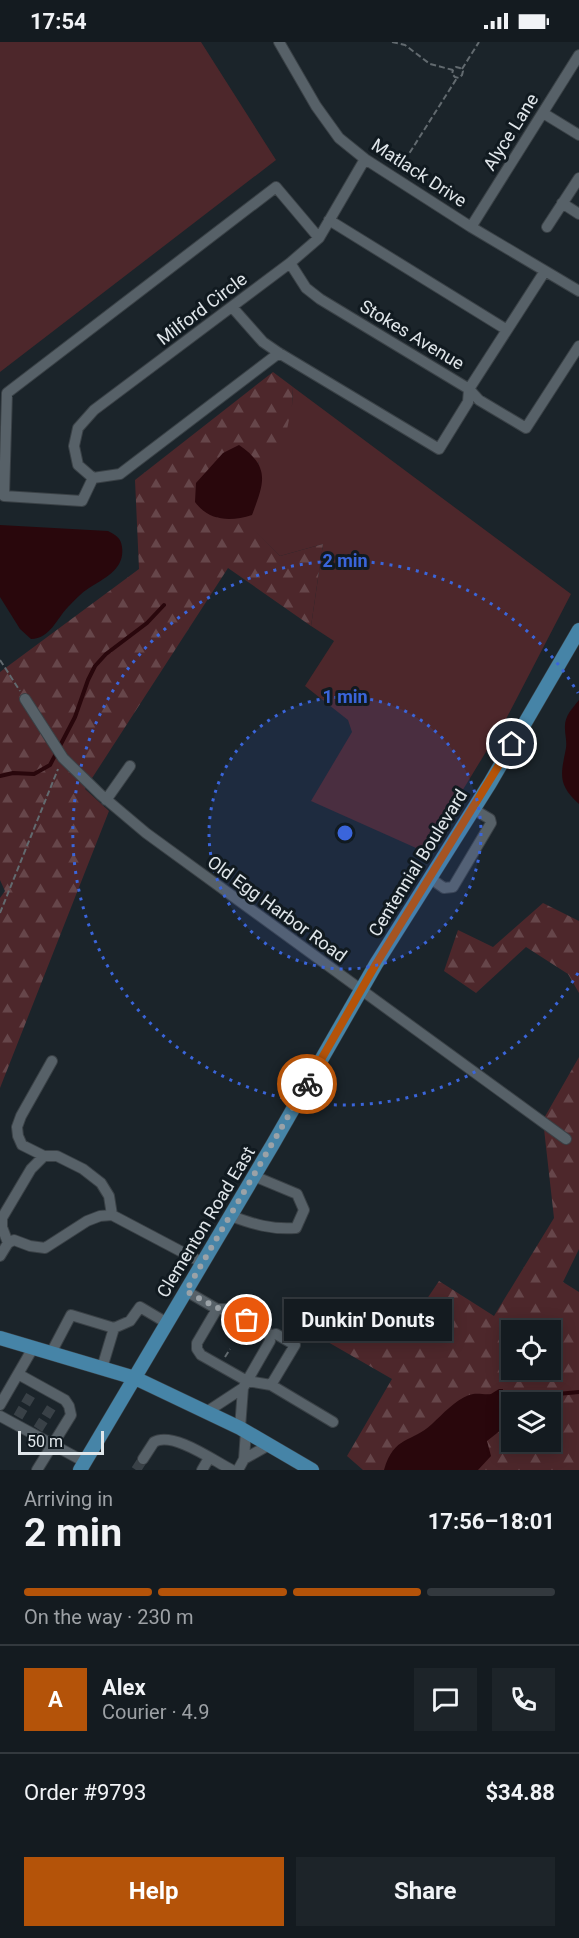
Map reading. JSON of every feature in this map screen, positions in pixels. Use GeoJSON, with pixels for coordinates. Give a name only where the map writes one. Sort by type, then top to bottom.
{"type":"FeatureCollection","features":[{"type":"Feature","properties":{"kind":"main road","name":"Centennial Boulevard"},"geometry":{"type":"LineString","coordinates":[[361,991],[579,630]]}},
{"type":"Feature","properties":{"kind":"main road","name":"Clementon Road East"},"geometry":{"type":"LineString","coordinates":[[82,1466],[255,1176],[361,991]]}},
{"type":"Feature","properties":{"kind":"main road"},"geometry":{"type":"LineString","coordinates":[[0,1338],[135,1378],[243,1429],[312,1470]]}},
{"type":"Feature","properties":{"kind":"street","name":"Matlack Drive"},"geometry":{"type":"LineString","coordinates":[[279,42],[316,106],[333,130],[364,159],[471,227],[579,291]]}},
{"type":"Feature","properties":{"kind":"street","name":"Alyce Lane"},"geometry":{"type":"LineString","coordinates":[[471,227],[579,55]]}},
{"type":"Feature","properties":{"kind":"street"},"geometry":{"type":"LineString","coordinates":[[543,113],[579,135]]}},
{"type":"Feature","properties":{"kind":"street","name":"Milford Circle"},"geometry":{"type":"LineString","coordinates":[[93,478],[78,465],[74,446],[78,428],[94,410],[290,263],[319,238],[364,159]]}},
{"type":"Feature","properties":{"kind":"street"},"geometry":{"type":"LineString","coordinates":[[548,227],[579,178]]}},
{"type":"Feature","properties":{"kind":"street"},"geometry":{"type":"LineString","coordinates":[[279,353],[120,474],[93,478],[82,501],[4,496],[7,393],[276,187],[319,238]]}},
{"type":"Feature","properties":{"kind":"street"},"geometry":{"type":"LineString","coordinates":[[562,203],[579,214]]}},
{"type":"Feature","properties":{"kind":"street"},"geometry":{"type":"LineString","coordinates":[[329,220],[507,330]]}},
{"type":"Feature","properties":{"kind":"street","name":"Stokes Avenue"},"geometry":{"type":"LineString","coordinates":[[290,263],[306,288],[320,299],[468,389],[545,271]]}},
{"type":"Feature","properties":{"kind":"street"},"geometry":{"type":"LineString","coordinates":[[232,307],[263,342],[279,353],[439,449],[468,402],[468,389]]}},
{"type":"Feature","properties":{"kind":"street"},"geometry":{"type":"LineString","coordinates":[[468,389],[479,400],[526,428],[579,346]]}},
{"type":"Feature","properties":{"kind":"street","name":"Old Egg Harbor Road"},"geometry":{"type":"LineString","coordinates":[[26,699],[63,758],[106,800],[146,833],[361,991],[483,1077],[566,1140]]}},
{"type":"Feature","properties":{"kind":"street"},"geometry":{"type":"LineString","coordinates":[[106,800],[130,766]]}},
{"type":"Feature","properties":{"kind":"street"},"geometry":{"type":"LineString","coordinates":[[430,878],[444,888],[453,888],[491,823],[490,819],[473,809]]}},
{"type":"Feature","properties":{"kind":"street"},"geometry":{"type":"LineString","coordinates":[[52,1061],[21,1116],[17,1127],[18,1136],[22,1145],[44,1156],[57,1156],[84,1169],[101,1183],[109,1196],[112,1215]]}},
{"type":"Feature","properties":{"kind":"street"},"geometry":{"type":"LineString","coordinates":[[8,1243],[2,1227],[2,1218],[31,1169],[44,1156]]}},
{"type":"Feature","properties":{"kind":"street"},"geometry":{"type":"LineString","coordinates":[[231,1216],[260,1226],[296,1228],[304,1210],[297,1194],[255,1176]]}},
{"type":"Feature","properties":{"kind":"street"},"geometry":{"type":"LineString","coordinates":[[0,1256],[8,1243],[14,1240],[30,1246],[45,1248],[87,1221],[100,1216],[112,1215],[203,1263]]}},
{"type":"Feature","properties":{"kind":"street"},"geometry":{"type":"LineString","coordinates":[[186,1291],[217,1308],[228,1308],[270,1336],[270,1341],[245,1385],[207,1411]]}},
{"type":"Feature","properties":{"kind":"street"},"geometry":{"type":"LineString","coordinates":[[51,1353],[71,1315],[114,1328],[130,1321],[140,1307],[167,1323]]}},
{"type":"Feature","properties":{"kind":"street"},"geometry":{"type":"LineString","coordinates":[[217,1308],[197,1343],[201,1355],[245,1385],[271,1385],[333,1422]]}},
{"type":"Feature","properties":{"kind":"street"},"geometry":{"type":"LineString","coordinates":[[102,1368],[114,1328]]}},
{"type":"Feature","properties":{"kind":"street"},"geometry":{"type":"LineString","coordinates":[[270,1336],[276,1334],[295,1345],[271,1385]]}},
{"type":"Feature","properties":{"kind":"street"},"geometry":{"type":"LineString","coordinates":[[0,1405],[33,1348]]}},
{"type":"Feature","properties":{"kind":"street"},"geometry":{"type":"LineString","coordinates":[[18,1374],[34,1388],[56,1400],[65,1400],[71,1415],[37,1470]]}},
{"type":"Feature","properties":{"kind":"street"},"geometry":{"type":"LineString","coordinates":[[244,1460],[245,1385]]}},
{"type":"Feature","properties":{"kind":"street"},"geometry":{"type":"LineString","coordinates":[[0,1416],[16,1420],[36,1432],[82,1466]]}},
{"type":"Feature","properties":{"kind":"street"},"geometry":{"type":"LineString","coordinates":[[143,1459],[154,1442],[162,1438],[177,1441],[232,1470]]}},
{"type":"Feature","properties":{"kind":"street"},"geometry":{"type":"LineString","coordinates":[[238,1470],[244,1460],[269,1444]]}},
{"type":"Feature","properties":{"kind":"street"},"geometry":{"type":"LineString","coordinates":[[202,1470],[209,1458]]}},
{"type":"Feature","properties":{"kind":"path"},"geometry":{"type":"LineString","coordinates":[[392,42],[405,45],[430,64],[453,70],[462,69]]}},
{"type":"Feature","properties":{"kind":"path"},"geometry":{"type":"LineString","coordinates":[[394,178],[457,78],[462,75],[462,69],[479,42]]}},
{"type":"Feature","properties":{"kind":"path"},"geometry":{"type":"LineString","coordinates":[[453,70],[452,74],[457,78]]}},
{"type":"Feature","properties":{"kind":"path"},"geometry":{"type":"LineString","coordinates":[[0,660],[26,699]]}},
{"type":"Feature","properties":{"kind":"path"},"geometry":{"type":"LineString","coordinates":[[0,913],[63,758]]}},
{"type":"Feature","properties":{"kind":"green space"},"geometry":{"type":"Polygon","coordinates":[[[0,42],[201,42],[276,160],[0,372],[0,42]]]}},
{"type":"Feature","properties":{"kind":"green space"},"geometry":{"type":"Polygon","coordinates":[[[273,372],[293,387],[292,405],[281,459],[259,461],[245,520],[280,556],[323,544],[311,626],[228,568],[85,789],[109,811],[0,1088],[0,898],[5,891],[0,880],[0,672],[139,569],[135,480],[273,372]]]}},
{"type":"Feature","properties":{"kind":"green space"},"geometry":{"type":"Polygon","coordinates":[[[293,387],[571,594],[506,719],[425,852],[311,801],[352,732],[348,720],[305,686],[334,641],[311,626],[323,544],[280,556],[244,520],[259,461],[292,405],[293,387]]]}},
{"type":"Feature","properties":{"kind":"green space"},"geometry":{"type":"Polygon","coordinates":[[[543,903],[579,921],[579,993],[568,974],[526,947],[476,993],[444,971],[458,930],[493,947],[543,903]]]}},
{"type":"Feature","properties":{"kind":"green space"},"geometry":{"type":"Polygon","coordinates":[[[579,1057],[579,1249],[563,1282],[579,1292],[579,1470],[363,1470],[347,1456],[392,1379],[314,1334],[412,1321],[439,1281],[494,1316],[554,1218],[543,1120],[579,1057]]]}},
{"type":"Feature","properties":{"kind":"shaded area"},"geometry":{"type":"Polygon","coordinates":[[[239,445],[249,453],[260,468],[262,485],[260,494],[252,515],[236,519],[213,516],[195,502],[196,483],[223,453],[239,445]]]}},
{"type":"Feature","properties":{"kind":"shaded area"},"geometry":{"type":"Polygon","coordinates":[[[0,525],[108,531],[121,541],[122,555],[113,572],[78,597],[48,632],[31,639],[20,629],[0,597],[0,525]]]}},
{"type":"Feature","properties":{"kind":"shaded area"},"geometry":{"type":"Polygon","coordinates":[[[579,700],[579,804],[567,790],[562,772],[566,745],[566,720],[579,700]]]}},
{"type":"Feature","properties":{"kind":"shaded area"},"geometry":{"type":"Polygon","coordinates":[[[503,1389],[501,1392],[501,1430],[487,1441],[491,1456],[478,1470],[384,1470],[388,1459],[398,1445],[425,1430],[449,1408],[472,1394],[491,1394],[503,1389]]]}},
{"type":"Feature","properties":{"kind":"waterway"},"geometry":{"type":"LineString","coordinates":[[0,776],[13,773],[34,774],[50,765],[75,717],[95,666],[106,654],[147,623],[164,605]]}},
{"type":"Feature","properties":{"kind":"waterway"},"geometry":{"type":"LineString","coordinates":[[561,1394],[579,1392]]}},
{"type":"Feature","properties":{"kind":"tunnel"},"geometry":{"type":"LineString","coordinates":[[18,1417],[32,1393]]}},
{"type":"Feature","properties":{"kind":"tunnel"},"geometry":{"type":"LineString","coordinates":[[38,1429],[53,1405]]}},
{"type":"Feature","properties":{"kind":"tunnel"},"geometry":{"type":"LineString","coordinates":[[136,1470],[143,1459]]}},
{"type":"Feature","properties":{"kind":"way so far"},"geometry":{"type":"LineString","coordinates":[[247,1320],[228,1308],[217,1308],[186,1291],[307,1084]]}},
{"type":"Feature","properties":{"kind":"place","name":"Dunkin' Donuts"},"geometry":{"type":"Point","coordinates":[247,1320]}},
{"type":"Feature","properties":{"kind":"route"},"geometry":{"type":"LineString","coordinates":[[307,1084],[376,964],[512,744]]}}]}
